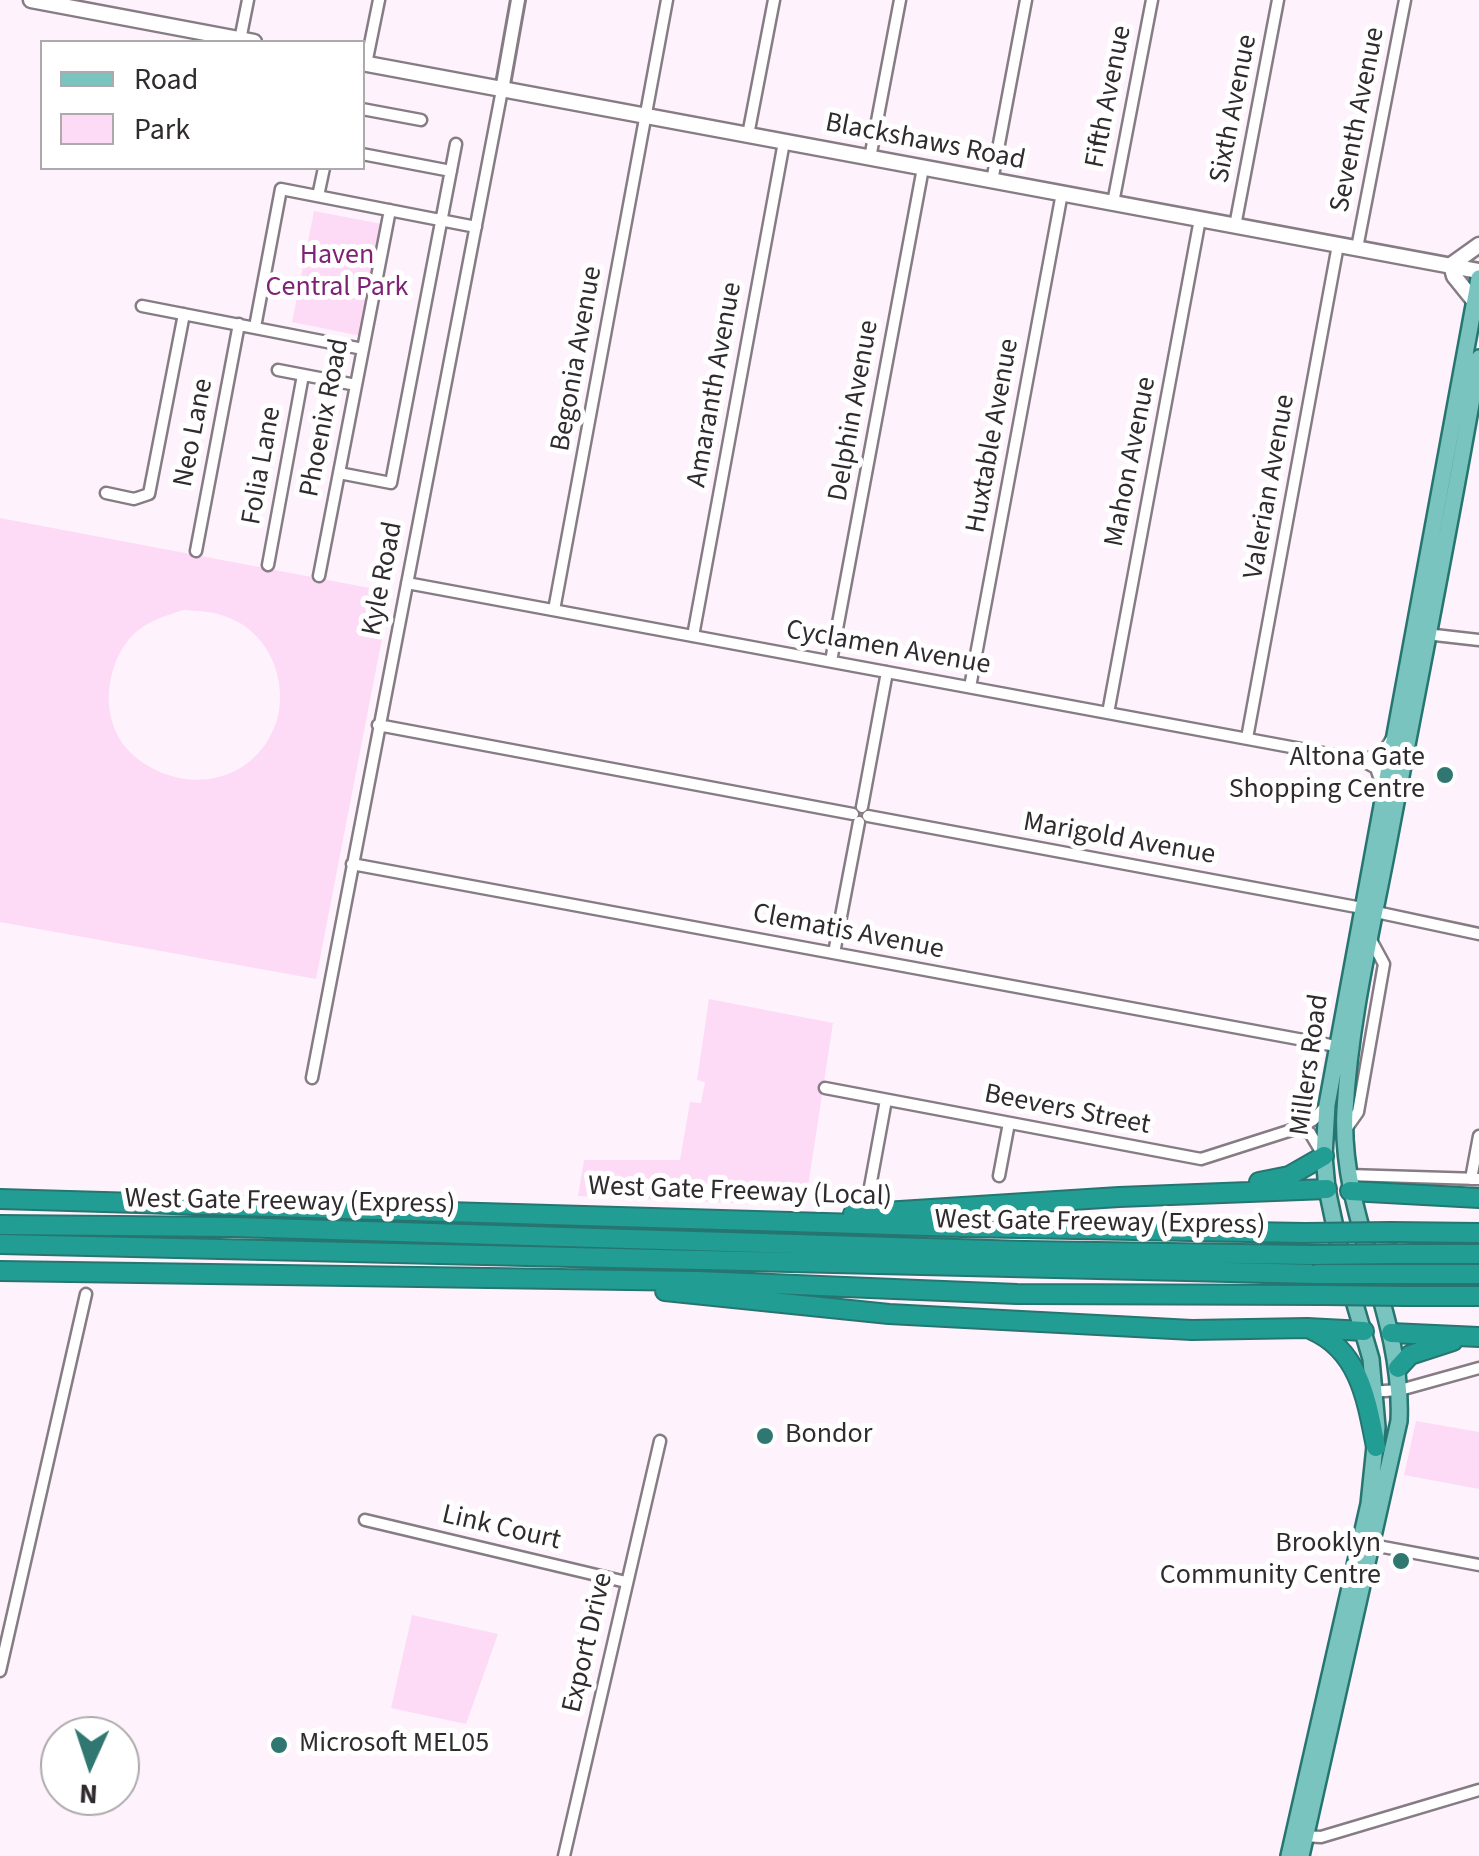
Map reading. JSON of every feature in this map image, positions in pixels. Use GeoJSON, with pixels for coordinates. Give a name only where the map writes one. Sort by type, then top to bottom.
{"type":"FeatureCollection","features":[{"type":"Feature","properties":{"kind":"highway"},"geometry":{"type":"LineString","coordinates":[[1120,1197],[1290,1176],[1324,1156]]}},
{"type":"Feature","properties":{"kind":"highway"},"geometry":{"type":"LineString","coordinates":[[1348,1183],[1479,1198]]}},
{"type":"Feature","properties":{"kind":"highway"},"geometry":{"type":"LineString","coordinates":[[752,1221],[1120,1197],[1327,1189]]}},
{"type":"Feature","properties":{"kind":"highway","name":"West Gate Freeway (Local)"},"geometry":{"type":"LineString","coordinates":[[0,1199],[752,1221],[1479,1233]]}},
{"type":"Feature","properties":{"kind":"highway","name":"West Gate Freeway (Express)"},"geometry":{"type":"LineString","coordinates":[[0,1225],[234,1226],[1042,1251],[1479,1254]]}},
{"type":"Feature","properties":{"kind":"highway","name":"West Gate Freeway (Express)"},"geometry":{"type":"LineString","coordinates":[[0,1244],[1317,1274],[1479,1274]]}},
{"type":"Feature","properties":{"kind":"highway"},"geometry":{"type":"LineString","coordinates":[[0,1271],[698,1281],[1017,1294],[1479,1296]]}},
{"type":"Feature","properties":{"kind":"highway"},"geometry":{"type":"LineString","coordinates":[[515,1280],[692,1293],[889,1314],[1192,1330],[1306,1328],[1364,1332]]}},
{"type":"Feature","properties":{"kind":"highway"},"geometry":{"type":"LineString","coordinates":[[1306,1328],[1338,1348],[1370,1392],[1376,1447]]}},
{"type":"Feature","properties":{"kind":"highway"},"geometry":{"type":"LineString","coordinates":[[1391,1334],[1473,1336]]}},
{"type":"Feature","properties":{"kind":"highway"},"geometry":{"type":"LineString","coordinates":[[1398,1368],[1410,1354],[1473,1336]]}},
{"type":"Feature","properties":{"kind":"main road"},"geometry":{"type":"LineString","coordinates":[[31,0],[242,40]]}},
{"type":"Feature","properties":{"kind":"main road","name":"Blackshaws Road"},"geometry":{"type":"LineString","coordinates":[[365,64],[1450,265],[1479,274]]}},
{"type":"Feature","properties":{"kind":"main road"},"geometry":{"type":"LineString","coordinates":[[1474,302],[1450,265],[1479,245]]}},
{"type":"Feature","properties":{"kind":"main road","name":"Millers Road"},"geometry":{"type":"LineString","coordinates":[[1301,1856],[1300,1836],[1366,1544],[1396,1440],[1398,1368],[1348,1183],[1344,1131],[1352,1052],[1371,940],[1369,910],[1383,788],[1479,274]]}},
{"type":"Feature","properties":{"kind":"main road","name":"Millers Road"},"geometry":{"type":"LineString","coordinates":[[1370,1392],[1364,1332],[1342,1260],[1327,1189],[1327,1105],[1336,1046],[1369,910],[1474,416],[1479,358]]}},
{"type":"Feature","properties":{"kind":"main road"},"geometry":{"type":"LineString","coordinates":[[1327,1189],[1348,1183]]}},
{"type":"Feature","properties":{"kind":"main road"},"geometry":{"type":"LineString","coordinates":[[1364,1332],[1391,1334]]}},
{"type":"Feature","properties":{"kind":"main road","name":"Millers Road"},"geometry":{"type":"LineString","coordinates":[[1366,1544],[1376,1447]]}},
{"type":"Feature","properties":{"kind":"main road","name":"Millers Road"},"geometry":{"type":"LineString","coordinates":[[1288,1856],[1300,1836]]}},
{"type":"Feature","properties":{"kind":"street"},"geometry":{"type":"LineString","coordinates":[[247,40],[248,0]]}},
{"type":"Feature","properties":{"kind":"street"},"geometry":{"type":"LineString","coordinates":[[365,60],[379,0]]}},
{"type":"Feature","properties":{"kind":"street"},"geometry":{"type":"LineString","coordinates":[[502,90],[518,0]]}},
{"type":"Feature","properties":{"kind":"street","name":"Begonia Avenue"},"geometry":{"type":"LineString","coordinates":[[554,610],[667,0]]}},
{"type":"Feature","properties":{"kind":"street"},"geometry":{"type":"LineString","coordinates":[[748,135],[774,0]]}},
{"type":"Feature","properties":{"kind":"street"},"geometry":{"type":"LineString","coordinates":[[870,158],[900,0]]}},
{"type":"Feature","properties":{"kind":"street"},"geometry":{"type":"LineString","coordinates":[[992,180],[1026,0]]}},
{"type":"Feature","properties":{"kind":"street","name":"Fifth Avenue"},"geometry":{"type":"LineString","coordinates":[[1113,203],[1152,0]]}},
{"type":"Feature","properties":{"kind":"street","name":"Sixth Avenue"},"geometry":{"type":"LineString","coordinates":[[1235,226],[1278,0]]}},
{"type":"Feature","properties":{"kind":"street","name":"Seventh Avenue"},"geometry":{"type":"LineString","coordinates":[[1357,248],[1404,0]]}},
{"type":"Feature","properties":{"kind":"street","name":"Kyle Road"},"geometry":{"type":"LineString","coordinates":[[312,1078],[502,90]]}},
{"type":"Feature","properties":{"kind":"street"},"geometry":{"type":"LineString","coordinates":[[365,110],[421,120]]}},
{"type":"Feature","properties":{"kind":"street","name":"Amaranth Avenue"},"geometry":{"type":"LineString","coordinates":[[693,636],[784,142]]}},
{"type":"Feature","properties":{"kind":"street"},"geometry":{"type":"LineString","coordinates":[[339,472],[391,483],[456,144]]}},
{"type":"Feature","properties":{"kind":"street"},"geometry":{"type":"LineString","coordinates":[[365,155],[451,171]]}},
{"type":"Feature","properties":{"kind":"street","name":"Delphin Avenue"},"geometry":{"type":"LineString","coordinates":[[832,662],[923,168]]}},
{"type":"Feature","properties":{"kind":"street"},"geometry":{"type":"LineString","coordinates":[[318,196],[324,170]]}},
{"type":"Feature","properties":{"kind":"street"},"geometry":{"type":"LineString","coordinates":[[255,327],[282,189],[476,226]]}},
{"type":"Feature","properties":{"kind":"street","name":"Huxtable Avenue"},"geometry":{"type":"LineString","coordinates":[[970,687],[1062,194]]}},
{"type":"Feature","properties":{"kind":"street","name":"Phoenix Road"},"geometry":{"type":"LineString","coordinates":[[319,576],[390,210]]}},
{"type":"Feature","properties":{"kind":"street","name":"Mahon Avenue"},"geometry":{"type":"LineString","coordinates":[[1108,713],[1200,219]]}},
{"type":"Feature","properties":{"kind":"street","name":"Valerian Avenue"},"geometry":{"type":"LineString","coordinates":[[1247,738],[1338,245]]}},
{"type":"Feature","properties":{"kind":"street"},"geometry":{"type":"LineString","coordinates":[[142,306],[363,349]]}},
{"type":"Feature","properties":{"kind":"street"},"geometry":{"type":"LineString","coordinates":[[106,493],[134,499],[148,494],[184,314]]}},
{"type":"Feature","properties":{"kind":"street","name":"Neo Lane"},"geometry":{"type":"LineString","coordinates":[[196,551],[238,324]]}},
{"type":"Feature","properties":{"kind":"street"},"geometry":{"type":"LineString","coordinates":[[278,370],[356,385]]}},
{"type":"Feature","properties":{"kind":"street","name":"Folia Lane"},"geometry":{"type":"LineString","coordinates":[[268,565],[303,375]]}},
{"type":"Feature","properties":{"kind":"street","name":"Cyclamen Avenue"},"geometry":{"type":"LineString","coordinates":[[406,583],[1361,760]]}},
{"type":"Feature","properties":{"kind":"street"},"geometry":{"type":"LineString","coordinates":[[1408,659],[1428,632],[1479,640]]}},
{"type":"Feature","properties":{"kind":"street"},"geometry":{"type":"LineString","coordinates":[[834,953],[887,672]]}},
{"type":"Feature","properties":{"kind":"street","name":"Marigold Avenue"},"geometry":{"type":"LineString","coordinates":[[378,725],[1369,910],[1479,934]]}},
{"type":"Feature","properties":{"kind":"street"},"geometry":{"type":"LineString","coordinates":[[1361,760],[1382,754],[1394,735]]}},
{"type":"Feature","properties":{"kind":"street"},"geometry":{"type":"LineString","coordinates":[[1361,760],[1376,768],[1383,788]]}},
{"type":"Feature","properties":{"kind":"street","name":"Clematis Avenue"},"geometry":{"type":"LineString","coordinates":[[352,864],[1336,1046]]}},
{"type":"Feature","properties":{"kind":"street","name":"Beevers Street"},"geometry":{"type":"LineString","coordinates":[[825,1088],[1201,1159],[1298,1128],[1314,1120],[1327,1105]]}},
{"type":"Feature","properties":{"kind":"street"},"geometry":{"type":"LineString","coordinates":[[870,1187],[886,1100]]}},
{"type":"Feature","properties":{"kind":"street"},"geometry":{"type":"LineString","coordinates":[[998,1176],[1008,1122]]}},
{"type":"Feature","properties":{"kind":"street"},"geometry":{"type":"LineString","coordinates":[[1298,1128],[1310,1133],[1324,1156]]}},
{"type":"Feature","properties":{"kind":"street"},"geometry":{"type":"LineString","coordinates":[[1348,1183],[1475,1179],[1479,1136]]}},
{"type":"Feature","properties":{"kind":"street"},"geometry":{"type":"LineString","coordinates":[[0,1671],[86,1294]]}},
{"type":"Feature","properties":{"kind":"street"},"geometry":{"type":"LineString","coordinates":[[1370,1392],[1400,1390],[1479,1368]]}},
{"type":"Feature","properties":{"kind":"street","name":"Export Drive"},"geometry":{"type":"LineString","coordinates":[[564,1856],[660,1441]]}},
{"type":"Feature","properties":{"kind":"street","name":"Link Court"},"geometry":{"type":"LineString","coordinates":[[365,1520],[626,1582]]}},
{"type":"Feature","properties":{"kind":"street"},"geometry":{"type":"LineString","coordinates":[[1366,1544],[1479,1565]]}},
{"type":"Feature","properties":{"kind":"street"},"geometry":{"type":"LineString","coordinates":[[1300,1836],[1321,1837],[1479,1790]]}},
{"type":"Feature","properties":{"kind":"green space","name":"Haven Central Park"},"geometry":{"type":"Polygon","coordinates":[[[314,211],[382,224],[361,336],[292,322],[314,211]]]}},
{"type":"Feature","properties":{"kind":"green space"},"geometry":{"type":"Polygon","coordinates":[[[0,518],[391,592],[316,979],[0,922],[0,518]],[[184,610],[155,620],[130,638],[111,679],[110,710],[120,739],[145,764],[182,779],[202,780],[239,769],[255,757],[276,725],[280,691],[271,658],[250,631],[223,616],[184,610]]]}},
{"type":"Feature","properties":{"kind":"green space"},"geometry":{"type":"Polygon","coordinates":[[[709,999],[833,1023],[805,1206],[578,1196],[584,1160],[680,1160],[690,1102],[701,1103],[705,1082],[697,1080],[709,999]]]}},
{"type":"Feature","properties":{"kind":"green space"},"geometry":{"type":"Polygon","coordinates":[[[1416,1421],[1479,1432],[1479,1489],[1404,1475],[1416,1421]]]}},
{"type":"Feature","properties":{"kind":"green space"},"geometry":{"type":"Polygon","coordinates":[[[412,1615],[498,1634],[466,1724],[391,1708],[412,1615]]]}},
{"type":"Feature","properties":{"kind":"place","name":"Altona Gate Shopping Centre"},"geometry":{"type":"Point","coordinates":[1445,775]}},
{"type":"Feature","properties":{"kind":"place","name":"Bondor"},"geometry":{"type":"Point","coordinates":[765,1436]}},
{"type":"Feature","properties":{"kind":"place","name":"Brooklyn Community Centre"},"geometry":{"type":"Point","coordinates":[1401,1561]}},
{"type":"Feature","properties":{"kind":"place","name":"Microsoft MEL05"},"geometry":{"type":"Point","coordinates":[279,1745]}}]}
